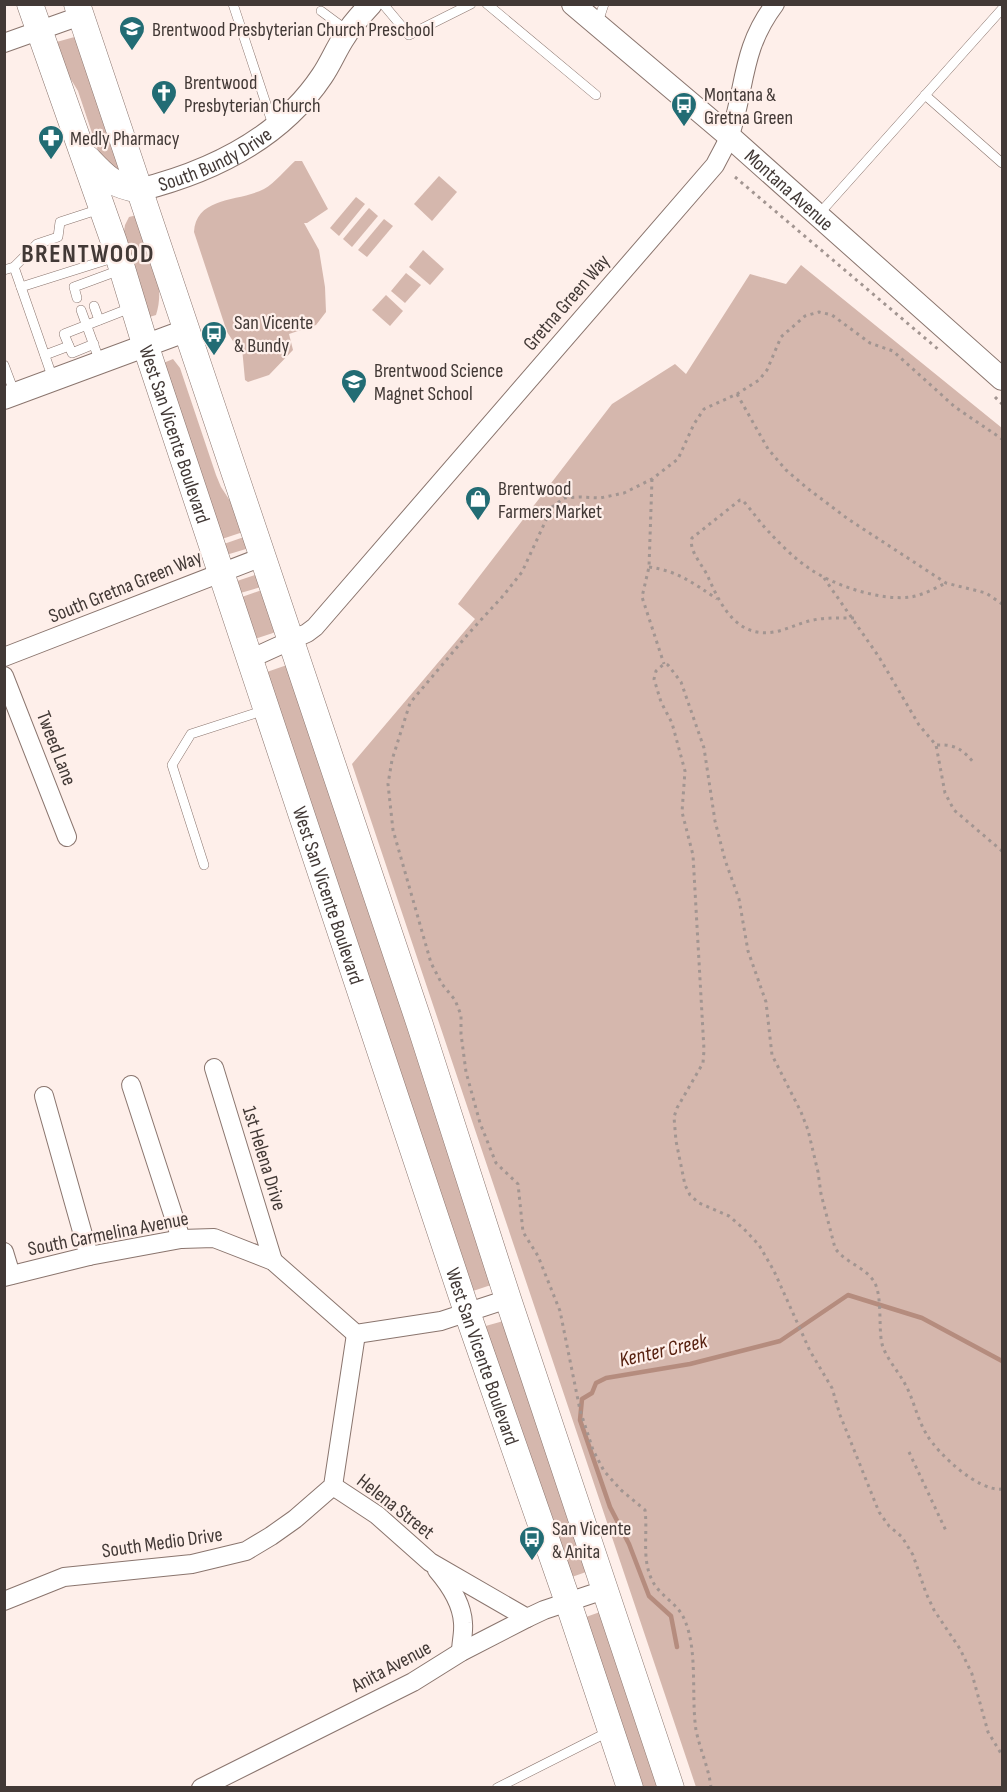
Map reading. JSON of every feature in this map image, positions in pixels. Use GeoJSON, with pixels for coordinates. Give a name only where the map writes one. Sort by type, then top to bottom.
{"type":"FeatureCollection","features":[{"type":"Feature","properties":{"kind":"main road","name":"West San Vicente Boulevard"},"geometry":{"type":"LineString","coordinates":[[30,4],[102,208],[220,572],[467,1312],[630,1788]]}},
{"type":"Feature","properties":{"kind":"main road","name":"West San Vicente Boulevard"},"geometry":{"type":"LineString","coordinates":[[78,10],[420,1025],[508,1299],[671,1788]]}},
{"type":"Feature","properties":{"kind":"main road"},"geometry":{"type":"LineString","coordinates":[[83,154],[116,185],[139,190]]}},
{"type":"Feature","properties":{"kind":"main road"},"geometry":{"type":"LineString","coordinates":[[118,256],[118,220],[124,204],[139,190]]}},
{"type":"Feature","properties":{"kind":"street","name":"South Bundy Drive"},"geometry":{"type":"LineString","coordinates":[[139,190],[208,167],[247,148],[274,130],[301,105],[348,31],[371,4]]}},
{"type":"Feature","properties":{"kind":"street","name":"Montana Avenue"},"geometry":{"type":"LineString","coordinates":[[573,4],[601,15],[998,388]]}},
{"type":"Feature","properties":{"kind":"street","name":"Gretna Green Way"},"geometry":{"type":"LineString","coordinates":[[250,659],[307,633],[315,627],[715,165],[729,136],[744,68],[753,40],[775,4]]}},
{"type":"Feature","properties":{"kind":"street"},"geometry":{"type":"LineString","coordinates":[[4,43],[39,30],[78,10]]}},
{"type":"Feature","properties":{"kind":"street"},"geometry":{"type":"LineString","coordinates":[[10,396],[53,380],[97,353],[145,344],[186,331]]}},
{"type":"Feature","properties":{"kind":"street","name":"South Gretna Green Way"},"geometry":{"type":"LineString","coordinates":[[4,657],[262,557]]}},
{"type":"Feature","properties":{"kind":"street","name":"Tweed Lane"},"geometry":{"type":"LineString","coordinates":[[4,676],[67,837]]}},
{"type":"Feature","properties":{"kind":"street","name":"1st Helena Drive"},"geometry":{"type":"LineString","coordinates":[[214,1068],[273,1261]]}},
{"type":"Feature","properties":{"kind":"street"},"geometry":{"type":"LineString","coordinates":[[131,1085],[181,1239]]}},
{"type":"Feature","properties":{"kind":"street"},"geometry":{"type":"LineString","coordinates":[[44,1096],[89,1256]]}},
{"type":"Feature","properties":{"kind":"street","name":"South Carmelina Avenue"},"geometry":{"type":"LineString","coordinates":[[8,1276],[89,1256],[181,1239],[214,1238],[273,1261],[356,1334]]}},
{"type":"Feature","properties":{"kind":"street"},"geometry":{"type":"LineString","coordinates":[[4,1252],[8,1276]]}},
{"type":"Feature","properties":{"kind":"street"},"geometry":{"type":"LineString","coordinates":[[333,1486],[356,1334],[441,1321],[508,1299]]}},
{"type":"Feature","properties":{"kind":"street","name":"Helena Street"},"geometry":{"type":"LineString","coordinates":[[333,1486],[378,1515],[430,1562],[445,1581],[460,1610],[463,1622],[461,1652]]}},
{"type":"Feature","properties":{"kind":"street","name":"South Medio Drive"},"geometry":{"type":"LineString","coordinates":[[4,1601],[64,1577],[192,1564],[246,1551],[295,1519],[333,1486]]}},
{"type":"Feature","properties":{"kind":"street","name":"Helena Street"},"geometry":{"type":"LineString","coordinates":[[430,1562],[527,1618]]}},
{"type":"Feature","properties":{"kind":"street","name":"Anita Avenue"},"geometry":{"type":"LineString","coordinates":[[201,1788],[414,1682],[461,1652],[527,1618],[604,1590]]}},
{"type":"Feature","properties":{"kind":"lane"},"geometry":{"type":"LineString","coordinates":[[233,4],[274,130]]}},
{"type":"Feature","properties":{"kind":"lane"},"geometry":{"type":"LineString","coordinates":[[383,4],[409,35],[471,4]]}},
{"type":"Feature","properties":{"kind":"lane"},"geometry":{"type":"LineString","coordinates":[[488,4],[596,95]]}},
{"type":"Feature","properties":{"kind":"lane"},"geometry":{"type":"LineString","coordinates":[[817,216],[1002,9]]}},
{"type":"Feature","properties":{"kind":"lane"},"geometry":{"type":"LineString","coordinates":[[321,11],[348,31]]}},
{"type":"Feature","properties":{"kind":"lane"},"geometry":{"type":"LineString","coordinates":[[925,95],[1002,164]]}},
{"type":"Feature","properties":{"kind":"lane"},"geometry":{"type":"LineString","coordinates":[[53,380],[21,287],[9,268],[37,244],[58,237],[60,222],[102,208]]}},
{"type":"Feature","properties":{"kind":"lane"},"geometry":{"type":"LineString","coordinates":[[77,298],[74,287],[87,283],[118,256]]}},
{"type":"Feature","properties":{"kind":"lane"},"geometry":{"type":"LineString","coordinates":[[21,287],[118,256]]}},
{"type":"Feature","properties":{"kind":"lane"},"geometry":{"type":"LineString","coordinates":[[87,283],[90,294]]}},
{"type":"Feature","properties":{"kind":"lane"},"geometry":{"type":"LineString","coordinates":[[94,306],[99,320]]}},
{"type":"Feature","properties":{"kind":"lane"},"geometry":{"type":"LineString","coordinates":[[81,310],[86,324],[97,353],[72,353],[64,334],[86,324],[134,307]]}},
{"type":"Feature","properties":{"kind":"lane"},"geometry":{"type":"LineString","coordinates":[[45,355],[69,346]]}},
{"type":"Feature","properties":{"kind":"lane"},"geometry":{"type":"LineString","coordinates":[[4,366],[10,396]]}},
{"type":"Feature","properties":{"kind":"lane"},"geometry":{"type":"LineString","coordinates":[[204,865],[172,765],[191,734],[267,709]]}},
{"type":"Feature","properties":{"kind":"lane"},"geometry":{"type":"LineString","coordinates":[[497,1788],[610,1731]]}},
{"type":"Feature","properties":{"kind":"path"},"geometry":{"type":"LineString","coordinates":[[735,177],[940,351]]}},
{"type":"Feature","properties":{"kind":"path"},"geometry":{"type":"LineString","coordinates":[[711,1788],[710,1775],[696,1729],[692,1654],[686,1621],[676,1606],[654,1583],[645,1558],[647,1527],[645,1510],[604,1472],[593,1450],[580,1410],[560,1311],[538,1256],[523,1232],[518,1184],[496,1163],[480,1123],[466,1072],[461,1015],[456,1000],[442,984],[431,963],[393,830],[388,784],[392,760],[410,703],[522,572],[552,507],[564,498],[580,496],[600,498],[624,492],[652,479],[678,459],[694,424],[704,409],[737,394],[759,380],[767,370],[781,338],[805,316],[819,312],[832,315],[870,343],[893,351],[955,407],[1002,439]]}},
{"type":"Feature","properties":{"kind":"path"},"geometry":{"type":"LineString","coordinates":[[998,388],[1002,404]]}},
{"type":"Feature","properties":{"kind":"path"},"geometry":{"type":"LineString","coordinates":[[737,394],[768,449],[786,470],[848,519],[946,583],[986,593],[1002,604]]}},
{"type":"Feature","properties":{"kind":"path"},"geometry":{"type":"LineString","coordinates":[[652,479],[649,567],[642,597],[664,664],[668,665],[681,682],[705,748],[715,821],[724,860],[739,899],[748,951],[766,1002],[772,1055],[801,1112],[808,1131],[835,1248],[840,1255],[857,1265],[874,1281],[882,1344],[906,1386],[934,1446],[978,1484],[994,1490],[1002,1489]]}},
{"type":"Feature","properties":{"kind":"path"},"geometry":{"type":"LineString","coordinates":[[854,618],[832,617],[810,621],[772,633],[757,632],[742,626],[728,615],[718,600],[705,568],[691,548],[692,538],[740,500],[745,502],[766,530],[787,550],[824,578],[874,595],[897,598],[914,596],[946,583]]}},
{"type":"Feature","properties":{"kind":"path"},"geometry":{"type":"LineString","coordinates":[[649,567],[668,570],[690,581],[718,600]]}},
{"type":"Feature","properties":{"kind":"path"},"geometry":{"type":"LineString","coordinates":[[824,578],[854,618],[919,725],[936,745],[945,793],[954,810],[1002,852]]}},
{"type":"Feature","properties":{"kind":"path"},"geometry":{"type":"LineString","coordinates":[[664,664],[656,671],[654,678],[661,702],[672,723],[685,771],[682,812],[693,855],[704,1050],[703,1063],[674,1117],[680,1164],[690,1195],[699,1203],[729,1216],[759,1245],[774,1271],[810,1351],[832,1388],[840,1415],[879,1512],[889,1526],[902,1537],[913,1554],[934,1610],[960,1649],[972,1674],[988,1732],[1002,1755]]}},
{"type":"Feature","properties":{"kind":"path"},"geometry":{"type":"LineString","coordinates":[[936,745],[954,745],[962,749],[975,764]]}},
{"type":"Feature","properties":{"kind":"path"},"geometry":{"type":"LineString","coordinates":[[909,1452],[947,1533]]}},
{"type":"Feature","properties":{"kind":"shaded area"},"geometry":{"type":"Polygon","coordinates":[[[78,36],[122,171],[112,174],[99,154],[78,91],[53,43],[78,36]]]}},
{"type":"Feature","properties":{"kind":"shaded area"},"geometry":{"type":"Polygon","coordinates":[[[295,161],[302,161],[328,209],[304,223],[319,250],[325,287],[326,312],[316,325],[289,334],[293,350],[269,375],[248,382],[245,380],[242,348],[244,346],[233,341],[227,332],[194,232],[197,220],[210,206],[264,189],[295,161]]]}},
{"type":"Feature","properties":{"kind":"shaded area"},"geometry":{"type":"Polygon","coordinates":[[[439,176],[457,192],[432,221],[414,204],[439,176]]]}},
{"type":"Feature","properties":{"kind":"shaded area"},"geometry":{"type":"Polygon","coordinates":[[[356,197],[365,204],[339,236],[330,228],[356,197]]]}},
{"type":"Feature","properties":{"kind":"shaded area"},"geometry":{"type":"Polygon","coordinates":[[[369,208],[378,216],[352,247],[343,239],[369,208]]]}},
{"type":"Feature","properties":{"kind":"shaded area"},"geometry":{"type":"Polygon","coordinates":[[[137,215],[154,264],[159,290],[156,315],[146,318],[123,237],[129,217],[137,215]]]}},
{"type":"Feature","properties":{"kind":"shaded area"},"geometry":{"type":"Polygon","coordinates":[[[384,219],[393,226],[367,257],[358,250],[384,219]]]}},
{"type":"Feature","properties":{"kind":"shaded area"},"geometry":{"type":"Polygon","coordinates":[[[423,250],[444,269],[430,285],[409,267],[423,250]]]}},
{"type":"Feature","properties":{"kind":"shaded area"},"geometry":{"type":"Polygon","coordinates":[[[801,265],[1002,428],[1002,1787],[696,1787],[352,764],[475,619],[458,604],[612,404],[675,364],[686,374],[750,274],[786,284],[801,265]]]}},
{"type":"Feature","properties":{"kind":"shaded area"},"geometry":{"type":"Polygon","coordinates":[[[406,273],[421,285],[405,303],[391,291],[406,273]]]}},
{"type":"Feature","properties":{"kind":"shaded area"},"geometry":{"type":"Polygon","coordinates":[[[386,295],[403,311],[390,326],[372,310],[386,295]]]}},
{"type":"Feature","properties":{"kind":"shaded area"},"geometry":{"type":"Polygon","coordinates":[[[173,359],[180,368],[216,475],[234,507],[243,532],[219,540],[161,364],[173,359]]]}},
{"type":"Feature","properties":{"kind":"shaded area"},"geometry":{"type":"Polygon","coordinates":[[[244,537],[248,546],[246,549],[226,555],[221,545],[244,537]]]}},
{"type":"Feature","properties":{"kind":"shaded area"},"geometry":{"type":"Polygon","coordinates":[[[255,575],[261,587],[237,594],[234,582],[255,575]]]}},
{"type":"Feature","properties":{"kind":"shaded area"},"geometry":{"type":"Polygon","coordinates":[[[262,590],[276,632],[252,640],[239,598],[262,590]]]}},
{"type":"Feature","properties":{"kind":"shaded area"},"geometry":{"type":"Polygon","coordinates":[[[287,665],[494,1284],[470,1292],[264,673],[287,665]]]}},
{"type":"Feature","properties":{"kind":"shaded area"},"geometry":{"type":"Polygon","coordinates":[[[507,1320],[589,1571],[566,1579],[482,1327],[507,1320]]]}},
{"type":"Feature","properties":{"kind":"shaded area"},"geometry":{"type":"Polygon","coordinates":[[[603,1611],[661,1787],[636,1787],[580,1619],[603,1611]]]}},
{"type":"Feature","properties":{"kind":"waterway","name":"Kenter Creek"},"geometry":{"type":"LineString","coordinates":[[677,1647],[671,1616],[649,1596],[629,1544],[610,1507],[580,1420],[582,1399],[592,1393],[596,1383],[606,1378],[690,1364],[780,1341],[848,1295],[922,1318],[1002,1361]]}},
{"type":"Feature","properties":{"kind":"place","name":"Brentwood Presbyterian Church Preschool"},"geometry":{"type":"Point","coordinates":[132,52]}},
{"type":"Feature","properties":{"kind":"place","name":"Brentwood Presbyterian Church"},"geometry":{"type":"Point","coordinates":[164,116]}},
{"type":"Feature","properties":{"kind":"place","name":"Montana & Gretna Green"},"geometry":{"type":"Point","coordinates":[684,128]}},
{"type":"Feature","properties":{"kind":"place","name":"Medly Pharmacy"},"geometry":{"type":"Point","coordinates":[51,161]}},
{"type":"Feature","properties":{"kind":"place","name":"San Vicente & Bundy"},"geometry":{"type":"Point","coordinates":[214,357]}},
{"type":"Feature","properties":{"kind":"place","name":"Brentwood Science Magnet School"},"geometry":{"type":"Point","coordinates":[354,405]}},
{"type":"Feature","properties":{"kind":"place","name":"Brentwood Farmers Market"},"geometry":{"type":"Point","coordinates":[478,522]}},
{"type":"Feature","properties":{"kind":"place","name":"San Vicente & Anita"},"geometry":{"type":"Point","coordinates":[532,1562]}},
{"type":"Feature","properties":{"kind":"district","name":"BRENTWOOD"},"geometry":{"type":"Point","coordinates":[88,253]}}]}
